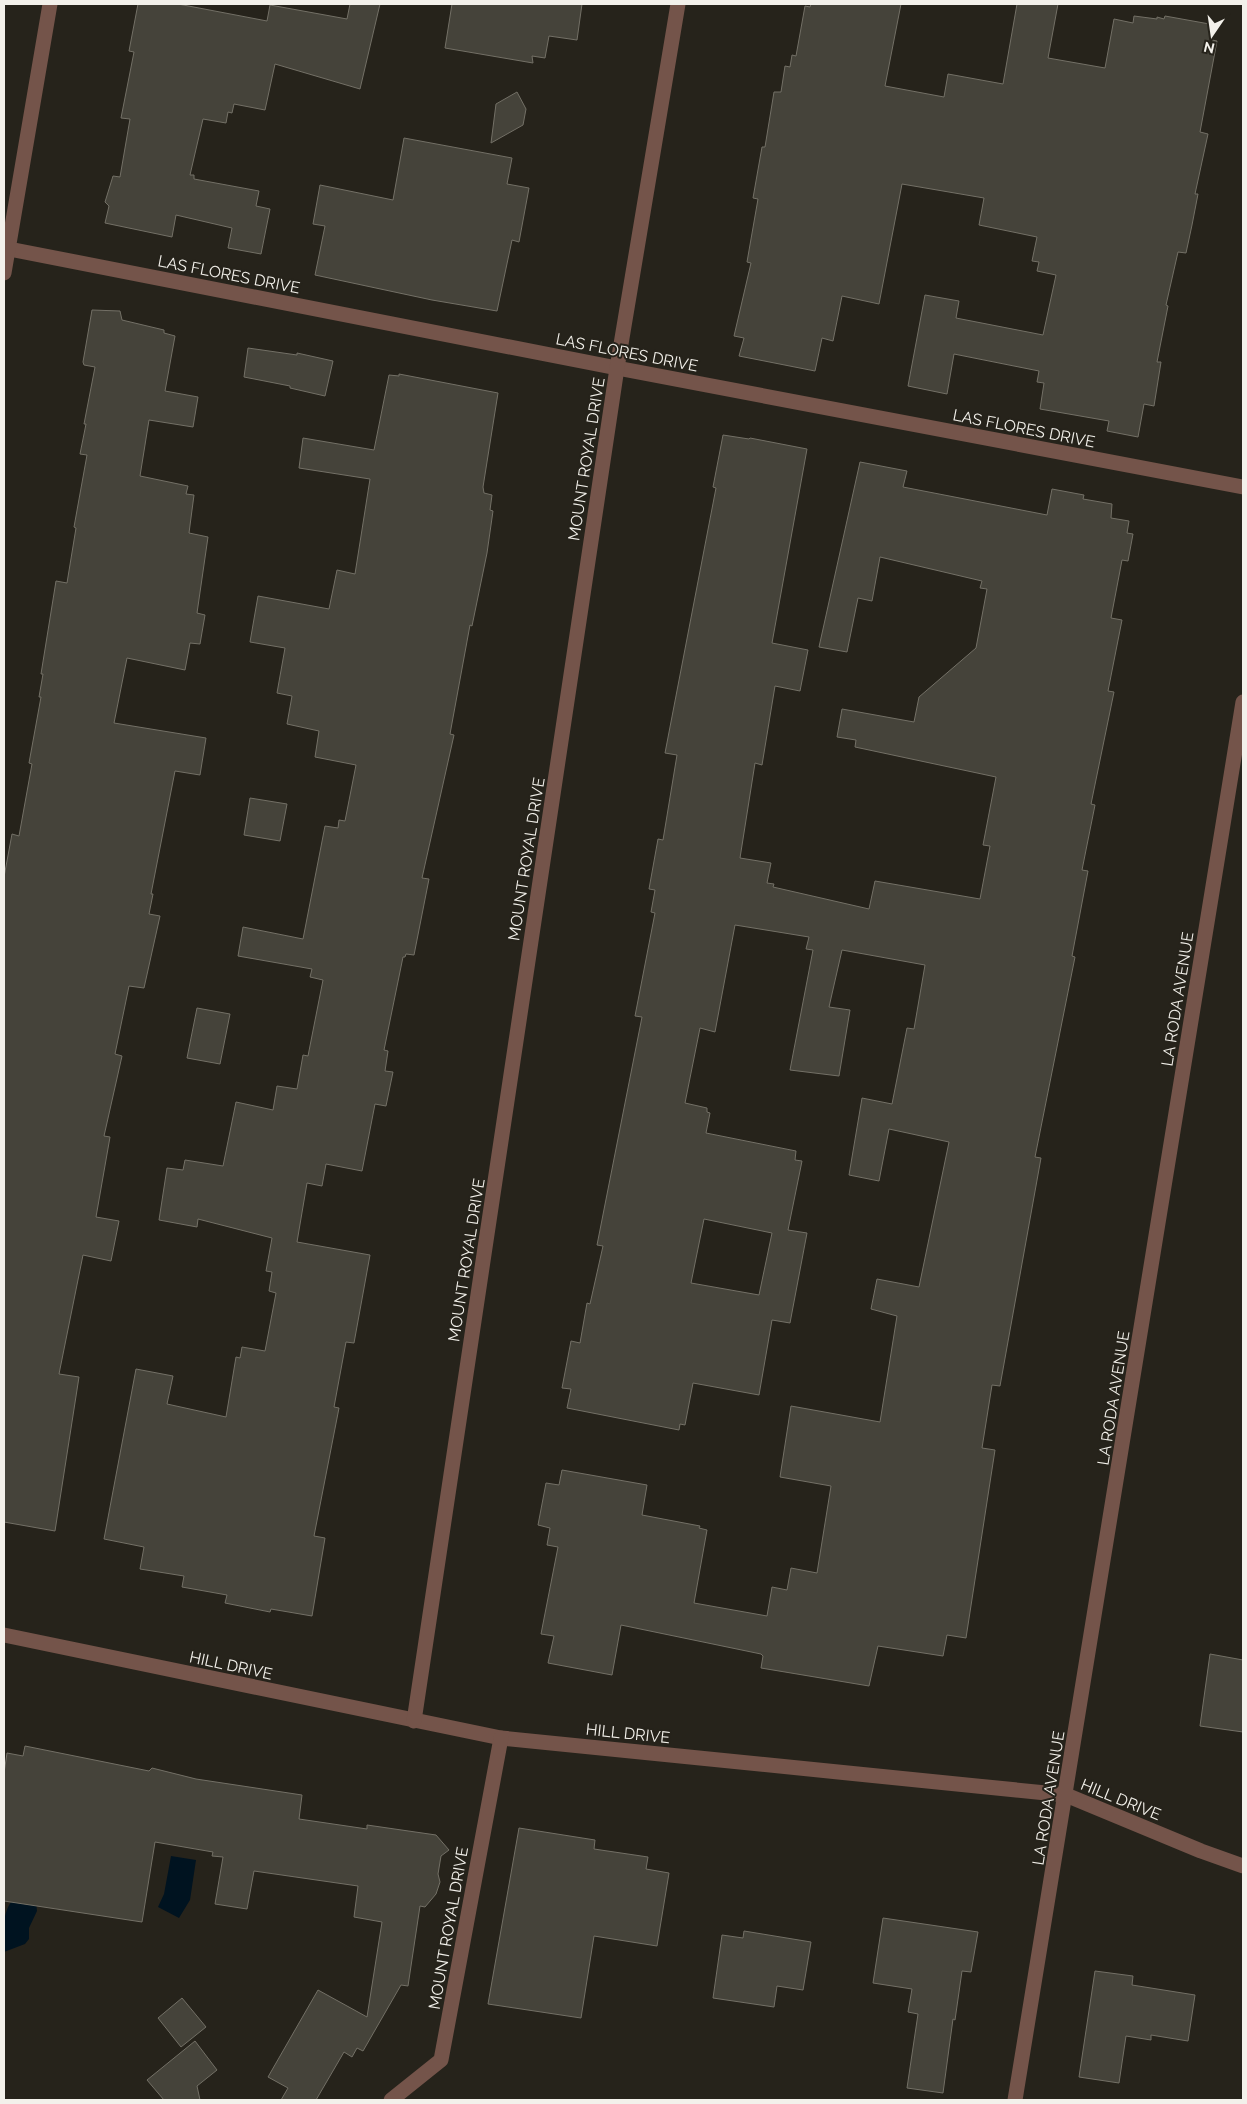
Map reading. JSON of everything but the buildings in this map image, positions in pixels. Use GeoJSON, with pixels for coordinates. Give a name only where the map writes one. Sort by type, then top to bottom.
{"type":"FeatureCollection","features":[{"type":"Feature","properties":{"kind":"street"},"geometry":{"type":"LineString","coordinates":[[4,273],[6,248],[50,4]]}},
{"type":"Feature","properties":{"kind":"street","name":"MOUNT ROYAL DRIVE"},"geometry":{"type":"LineString","coordinates":[[414,1721],[617,368],[678,4]]}},
{"type":"Feature","properties":{"kind":"street","name":"LAS FLORES DRIVE"},"geometry":{"type":"LineString","coordinates":[[6,248],[617,368],[1243,487]]}},
{"type":"Feature","properties":{"kind":"street","name":"LA RODA AVENUE"},"geometry":{"type":"LineString","coordinates":[[1015,2100],[1243,702]]}},
{"type":"Feature","properties":{"kind":"street","name":"HILL DRIVE"},"geometry":{"type":"LineString","coordinates":[[4,1636],[501,1738],[1066,1796],[1243,1866]]}},
{"type":"Feature","properties":{"kind":"street","name":"MOUNT ROYAL DRIVE"},"geometry":{"type":"LineString","coordinates":[[391,2100],[441,2060],[501,1738]]}},
{"type":"Feature","properties":{"kind":"water"},"geometry":{"type":"Polygon","coordinates":[[[171,1856],[196,1860],[190,1900],[179,1918],[158,1907],[164,1894],[171,1856]]]}},
{"type":"Feature","properties":{"kind":"water"},"geometry":{"type":"Polygon","coordinates":[[[12,1901],[36,1902],[37,1911],[29,1928],[29,1939],[25,1944],[4,1952],[6,1912],[12,1901]]]}}]}
